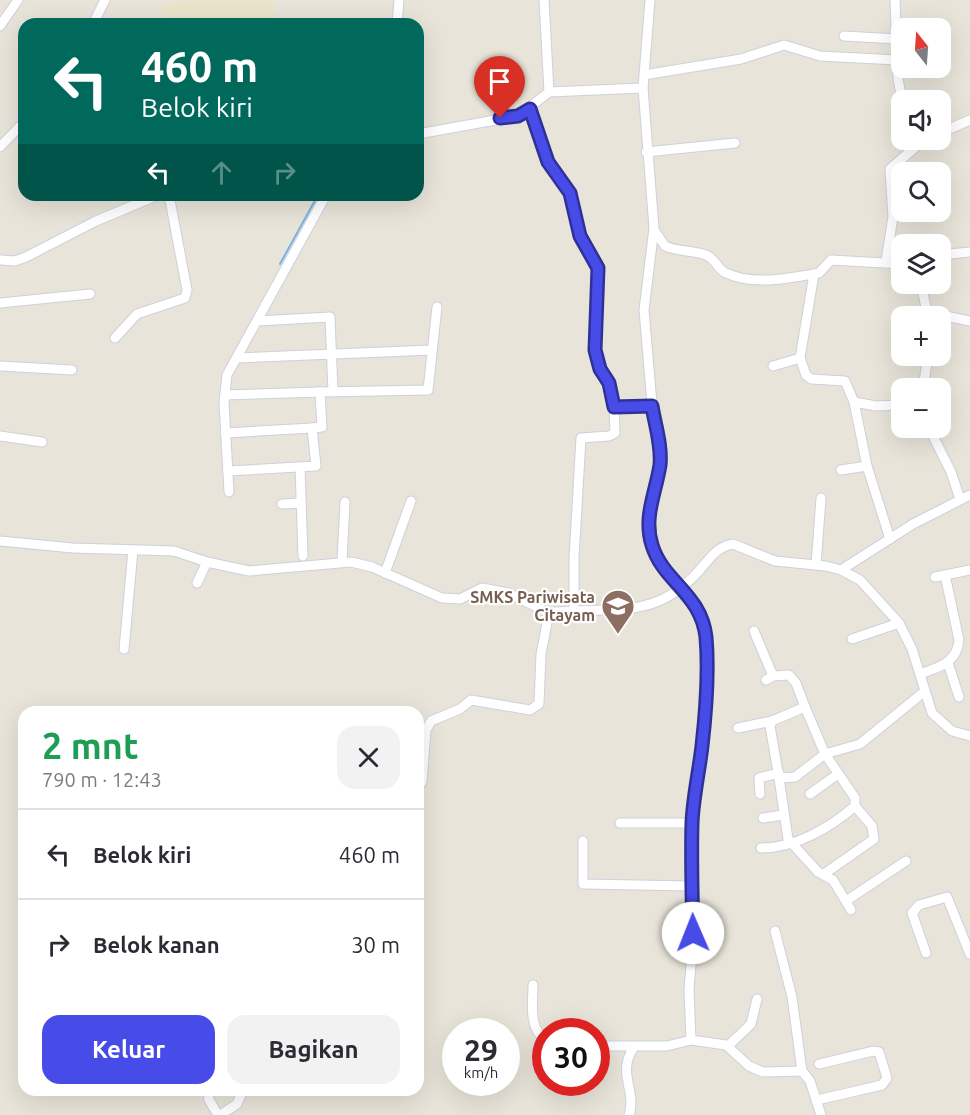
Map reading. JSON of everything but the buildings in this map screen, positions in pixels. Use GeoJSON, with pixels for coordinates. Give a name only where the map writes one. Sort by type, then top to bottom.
{"type":"FeatureCollection","features":[{"type":"Feature","properties":{"kind":"street"},"geometry":{"type":"LineString","coordinates":[[0,26],[18,0]]}},
{"type":"Feature","properties":{"kind":"street"},"geometry":{"type":"LineString","coordinates":[[96,18],[105,0]]}},
{"type":"Feature","properties":{"kind":"street"},"geometry":{"type":"LineString","coordinates":[[398,18],[399,0]]}},
{"type":"Feature","properties":{"kind":"street"},"geometry":{"type":"LineString","coordinates":[[544,0],[549,92]]}},
{"type":"Feature","properties":{"kind":"street"},"geometry":{"type":"LineString","coordinates":[[650,0],[643,82],[646,152],[654,228],[644,310],[652,406],[660,454],[648,519],[650,538],[656,555],[667,574],[682,586],[700,615],[706,637],[704,727],[692,823],[693,938],[689,990],[692,1040]]}},
{"type":"Feature","properties":{"kind":"street"},"geometry":{"type":"LineString","coordinates":[[896,0],[896,18]]}},
{"type":"Feature","properties":{"kind":"street"},"geometry":{"type":"LineString","coordinates":[[844,36],[891,39]]}},
{"type":"Feature","properties":{"kind":"street"},"geometry":{"type":"LineString","coordinates":[[424,133],[518,116],[530,109],[549,92],[643,82],[741,59],[784,45],[820,56],[891,60]]}},
{"type":"Feature","properties":{"kind":"street"},"geometry":{"type":"LineString","coordinates":[[530,109],[548,162],[570,193],[580,236],[598,268],[595,350],[600,369],[609,383],[614,407],[615,433],[609,436],[581,438],[573,558],[574,611]]}},
{"type":"Feature","properties":{"kind":"street"},"geometry":{"type":"LineString","coordinates":[[951,128],[970,120]]}},
{"type":"Feature","properties":{"kind":"street"},"geometry":{"type":"LineString","coordinates":[[0,147],[18,128]]}},
{"type":"Feature","properties":{"kind":"street"},"geometry":{"type":"LineString","coordinates":[[646,152],[735,143]]}},
{"type":"Feature","properties":{"kind":"street"},"geometry":{"type":"LineString","coordinates":[[886,261],[893,217],[890,169],[911,150]]}},
{"type":"Feature","properties":{"kind":"street"},"geometry":{"type":"LineString","coordinates":[[0,263],[26,258],[96,221],[144,201]]}},
{"type":"Feature","properties":{"kind":"street"},"geometry":{"type":"LineString","coordinates":[[115,338],[137,314],[185,298],[187,290],[170,201]]}},
{"type":"Feature","properties":{"kind":"street"},"geometry":{"type":"LineString","coordinates":[[229,492],[225,433],[227,375],[323,201]]}},
{"type":"Feature","properties":{"kind":"street"},"geometry":{"type":"LineString","coordinates":[[654,228],[665,246],[705,255],[729,274],[756,280],[814,274],[822,271],[825,264],[831,260],[891,262]]}},
{"type":"Feature","properties":{"kind":"street"},"geometry":{"type":"LineString","coordinates":[[951,254],[970,252]]}},
{"type":"Feature","properties":{"kind":"street"},"geometry":{"type":"LineString","coordinates":[[814,274],[800,358],[806,375],[811,379],[845,381],[854,402],[867,466],[890,539]]}},
{"type":"Feature","properties":{"kind":"street"},"geometry":{"type":"LineString","coordinates":[[0,303],[90,294]]}},
{"type":"Feature","properties":{"kind":"street"},"geometry":{"type":"LineString","coordinates":[[225,395],[428,390],[437,307]]}},
{"type":"Feature","properties":{"kind":"street"},"geometry":{"type":"LineString","coordinates":[[257,321],[330,317],[333,392]]}},
{"type":"Feature","properties":{"kind":"street"},"geometry":{"type":"LineString","coordinates":[[951,318],[970,321]]}},
{"type":"Feature","properties":{"kind":"street"},"geometry":{"type":"LineString","coordinates":[[237,358],[432,350]]}},
{"type":"Feature","properties":{"kind":"street"},"geometry":{"type":"LineString","coordinates":[[773,366],[800,358]]}},
{"type":"Feature","properties":{"kind":"street"},"geometry":{"type":"LineString","coordinates":[[0,366],[72,370]]}},
{"type":"Feature","properties":{"kind":"street"},"geometry":{"type":"LineString","coordinates":[[225,433],[322,428],[320,392]]}},
{"type":"Feature","properties":{"kind":"street"},"geometry":{"type":"LineString","coordinates":[[854,402],[876,406],[891,405]]}},
{"type":"Feature","properties":{"kind":"street"},"geometry":{"type":"LineString","coordinates":[[614,407],[652,406]]}},
{"type":"Feature","properties":{"kind":"street"},"geometry":{"type":"LineString","coordinates":[[228,471],[316,466],[312,428]]}},
{"type":"Feature","properties":{"kind":"street"},"geometry":{"type":"LineString","coordinates":[[0,436],[42,442]]}},
{"type":"Feature","properties":{"kind":"street"},"geometry":{"type":"LineString","coordinates":[[934,438],[951,472],[960,499]]}},
{"type":"Feature","properties":{"kind":"street"},"geometry":{"type":"LineString","coordinates":[[841,470],[867,466]]}},
{"type":"Feature","properties":{"kind":"street"},"geometry":{"type":"LineString","coordinates":[[300,467],[303,556]]}},
{"type":"Feature","properties":{"kind":"street"},"geometry":{"type":"LineString","coordinates":[[841,570],[890,539],[970,495]]}},
{"type":"Feature","properties":{"kind":"street"},"geometry":{"type":"LineString","coordinates":[[816,565],[821,498]]}},
{"type":"Feature","properties":{"kind":"street"},"geometry":{"type":"LineString","coordinates":[[385,573],[411,501]]}},
{"type":"Feature","properties":{"kind":"street"},"geometry":{"type":"LineString","coordinates":[[342,562],[345,502]]}},
{"type":"Feature","properties":{"kind":"street"},"geometry":{"type":"LineString","coordinates":[[282,504],[301,503]]}},
{"type":"Feature","properties":{"kind":"street"},"geometry":{"type":"LineString","coordinates":[[0,541],[73,548],[174,552],[249,571],[342,562],[359,563],[442,598],[460,599],[482,588],[508,593],[549,613],[620,610],[665,598],[700,572],[717,550],[728,544],[739,545],[775,561],[841,570],[860,580],[899,623],[920,674],[928,705],[938,720],[951,730],[970,736]]}},
{"type":"Feature","properties":{"kind":"street"},"geometry":{"type":"LineString","coordinates":[[124,649],[133,550]]}},
{"type":"Feature","properties":{"kind":"street"},"geometry":{"type":"LineString","coordinates":[[197,584],[198,575],[207,562]]}},
{"type":"Feature","properties":{"kind":"street"},"geometry":{"type":"LineString","coordinates":[[935,577],[970,570]]}},
{"type":"Feature","properties":{"kind":"street"},"geometry":{"type":"LineString","coordinates":[[920,674],[948,663],[958,650],[959,640],[945,575]]}},
{"type":"Feature","properties":{"kind":"street"},"geometry":{"type":"LineString","coordinates":[[424,756],[426,730],[437,716],[460,709],[471,700],[530,710],[539,704],[541,654],[549,613]]}},
{"type":"Feature","properties":{"kind":"street"},"geometry":{"type":"LineString","coordinates":[[852,639],[899,623]]}},
{"type":"Feature","properties":{"kind":"street"},"geometry":{"type":"LineString","coordinates":[[754,631],[770,678],[784,674],[793,678],[825,754],[855,798],[855,806],[875,832],[874,839],[824,874]]}},
{"type":"Feature","properties":{"kind":"street"},"geometry":{"type":"LineString","coordinates":[[948,663],[959,697]]}},
{"type":"Feature","properties":{"kind":"street"},"geometry":{"type":"LineString","coordinates":[[760,794],[759,778],[801,774],[825,754],[860,744],[925,691]]}},
{"type":"Feature","properties":{"kind":"street"},"geometry":{"type":"LineString","coordinates":[[738,728],[772,721],[805,707]]}},
{"type":"Feature","properties":{"kind":"street"},"geometry":{"type":"LineString","coordinates":[[772,721],[770,726],[787,837],[813,867],[833,880],[852,910]]}},
{"type":"Feature","properties":{"kind":"street"},"geometry":{"type":"LineString","coordinates":[[810,794],[838,774]]}},
{"type":"Feature","properties":{"kind":"street"},"geometry":{"type":"LineString","coordinates":[[761,848],[777,848],[793,844],[842,818],[855,806]]}},
{"type":"Feature","properties":{"kind":"street"},"geometry":{"type":"LineString","coordinates":[[763,818],[784,815]]}},
{"type":"Feature","properties":{"kind":"street"},"geometry":{"type":"LineString","coordinates":[[620,823],[692,823]]}},
{"type":"Feature","properties":{"kind":"street"},"geometry":{"type":"LineString","coordinates":[[583,841],[583,884],[692,886]]}},
{"type":"Feature","properties":{"kind":"street"},"geometry":{"type":"LineString","coordinates":[[846,901],[906,861]]}},
{"type":"Feature","properties":{"kind":"street"},"geometry":{"type":"LineString","coordinates":[[926,953],[912,913],[919,905],[947,897],[970,954]]}},
{"type":"Feature","properties":{"kind":"street"},"geometry":{"type":"LineString","coordinates":[[775,931],[792,997],[802,1071],[808,1076],[821,1115]]}},
{"type":"Feature","properties":{"kind":"street"},"geometry":{"type":"LineString","coordinates":[[533,1018],[534,985]]}},
{"type":"Feature","properties":{"kind":"street"},"geometry":{"type":"LineString","coordinates":[[728,1046],[751,1024],[757,999]]}},
{"type":"Feature","properties":{"kind":"street"},"geometry":{"type":"LineString","coordinates":[[610,1046],[667,1046],[692,1040],[728,1046],[756,1070],[777,1073],[802,1071]]}},
{"type":"Feature","properties":{"kind":"street"},"geometry":{"type":"LineString","coordinates":[[629,1115],[631,1106],[625,1071],[634,1047]]}},
{"type":"Feature","properties":{"kind":"street"},"geometry":{"type":"LineString","coordinates":[[817,1100],[882,1086],[887,1078],[879,1052],[873,1051],[819,1064]]}},
{"type":"Feature","properties":{"kind":"street"},"geometry":{"type":"LineString","coordinates":[[209,1096],[219,1115],[237,1104],[240,1096]]}},
{"type":"Feature","properties":{"kind":"shaded area"},"geometry":{"type":"Polygon","coordinates":[[[195,0],[273,0],[276,18],[163,18],[162,5],[195,0]]]}},
{"type":"Feature","properties":{"kind":"waterway"},"geometry":{"type":"LineString","coordinates":[[280,264],[315,201]]}},
{"type":"Feature","properties":{"kind":"place","name":"SMKS Pariwisata Citayam"},"geometry":{"type":"Point","coordinates":[618,635]}},
{"type":"Feature","properties":{"kind":"route"},"geometry":{"type":"LineString","coordinates":[[500,118],[518,116],[530,109],[540,132],[548,162],[570,193],[580,236],[598,268],[595,350],[600,369],[609,383],[614,407],[652,406],[660,465],[648,519],[652,547],[667,574],[682,586],[703,621],[706,637],[705,709],[692,823],[693,933]]}}]}
